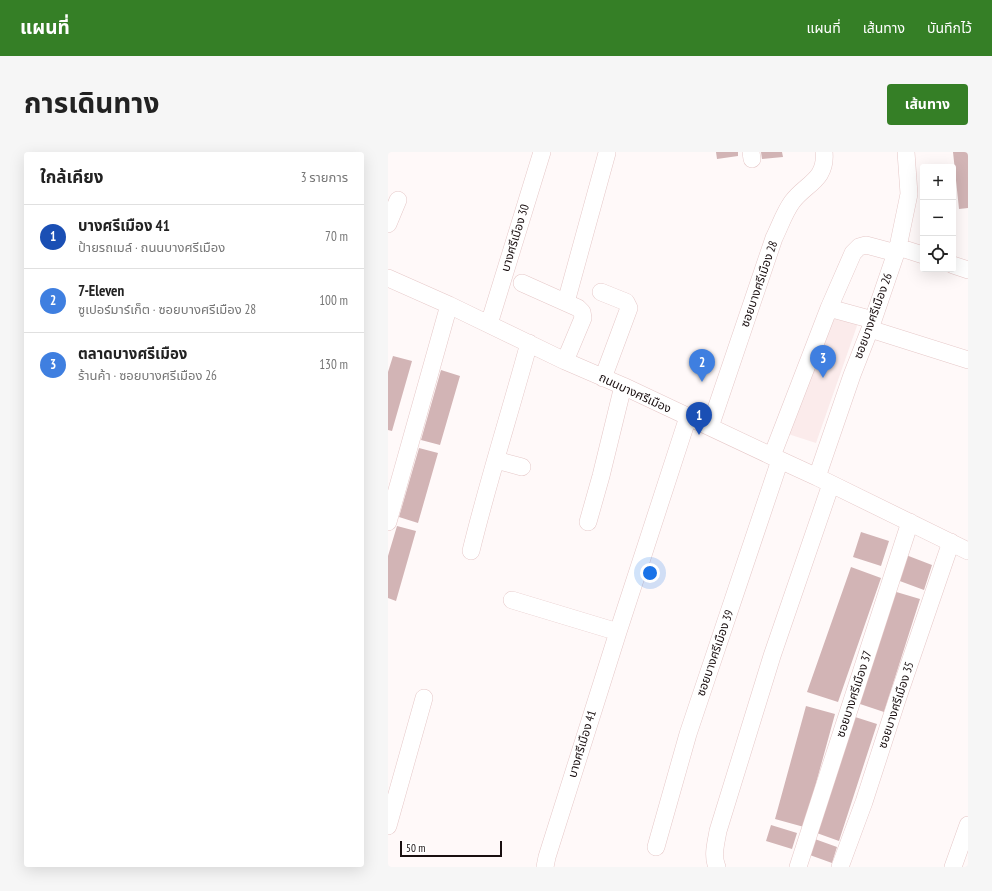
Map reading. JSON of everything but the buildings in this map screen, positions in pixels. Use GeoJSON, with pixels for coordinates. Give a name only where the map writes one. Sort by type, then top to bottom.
{"type":"FeatureCollection","features":[{"type":"Feature","properties":{"kind":"street","name":"บางศรีเมือง 30"},"geometry":{"type":"LineString","coordinates":[[489,324],[542,152]]}},
{"type":"Feature","properties":{"kind":"street","name":"ซอยบางศรีเมือง 28"},"geometry":{"type":"LineString","coordinates":[[710,426],[774,238],[786,212],[793,201],[803,190],[816,180],[822,169],[824,152]]}},
{"type":"Feature","properties":{"kind":"street","name":"ซอยบางศรีเมือง 26"},"geometry":{"type":"LineString","coordinates":[[717,867],[715,848],[718,831],[824,480],[852,375],[897,250],[909,194],[906,152]]}},
{"type":"Feature","properties":{"kind":"street"},"geometry":{"type":"LineString","coordinates":[[566,302],[607,153]]}},
{"type":"Feature","properties":{"kind":"street"},"geometry":{"type":"LineString","coordinates":[[388,224],[398,200]]}},
{"type":"Feature","properties":{"kind":"street","name":"ซอยบางศรีเมือง 39"},"geometry":{"type":"LineString","coordinates":[[656,847],[688,734],[776,458],[829,308],[853,253],[859,247],[866,245],[920,254]]}},
{"type":"Feature","properties":{"kind":"street"},"geometry":{"type":"LineString","coordinates":[[956,266],[968,270]]}},
{"type":"Feature","properties":{"kind":"street","name":"ถนนบางศรีเมือง"},"geometry":{"type":"LineString","coordinates":[[388,278],[449,305],[565,361],[710,426],[968,551]]}},
{"type":"Feature","properties":{"kind":"street"},"geometry":{"type":"LineString","coordinates":[[522,283],[566,302],[578,308],[582,312],[582,318],[565,361]]}},
{"type":"Feature","properties":{"kind":"street"},"geometry":{"type":"LineString","coordinates":[[601,292],[626,302],[629,308],[603,378]]}},
{"type":"Feature","properties":{"kind":"street"},"geometry":{"type":"LineString","coordinates":[[388,522],[449,305]]}},
{"type":"Feature","properties":{"kind":"street"},"geometry":{"type":"LineString","coordinates":[[829,308],[871,325],[968,360]]}},
{"type":"Feature","properties":{"kind":"street"},"geometry":{"type":"LineString","coordinates":[[470,551],[529,343]]}},
{"type":"Feature","properties":{"kind":"street"},"geometry":{"type":"LineString","coordinates":[[588,522],[623,386]]}},
{"type":"Feature","properties":{"kind":"street","name":"บางศรีเมือง 41"},"geometry":{"type":"LineString","coordinates":[[545,867],[549,850],[618,632],[688,417]]}},
{"type":"Feature","properties":{"kind":"street"},"geometry":{"type":"LineString","coordinates":[[496,460],[522,467]]}},
{"type":"Feature","properties":{"kind":"street","name":"ซอยบางศรีเมือง 37"},"geometry":{"type":"LineString","coordinates":[[798,867],[910,522]]}},
{"type":"Feature","properties":{"kind":"street","name":"ซอยบางศรีเมือง 35"},"geometry":{"type":"LineString","coordinates":[[840,867],[864,802],[951,542]]}},
{"type":"Feature","properties":{"kind":"street"},"geometry":{"type":"LineString","coordinates":[[512,600],[618,632]]}},
{"type":"Feature","properties":{"kind":"street"},"geometry":{"type":"LineString","coordinates":[[388,826],[424,698]]}},
{"type":"Feature","properties":{"kind":"street"},"geometry":{"type":"LineString","coordinates":[[953,867],[968,825]]}},
{"type":"Feature","properties":{"kind":"shaded area"},"geometry":{"type":"Polygon","coordinates":[[[831,313],[858,323],[816,443],[788,434],[831,313]]]}},
{"type":"Feature","properties":{"kind":"place","name":"ตลาดบางศรีเมือง"},"geometry":{"type":"Point","coordinates":[823,378]}},
{"type":"Feature","properties":{"kind":"place","name":"7-Eleven"},"geometry":{"type":"Point","coordinates":[702,382]}},
{"type":"Feature","properties":{"kind":"place","name":"บางศรีเมือง 41"},"geometry":{"type":"Point","coordinates":[699,435]}}]}
